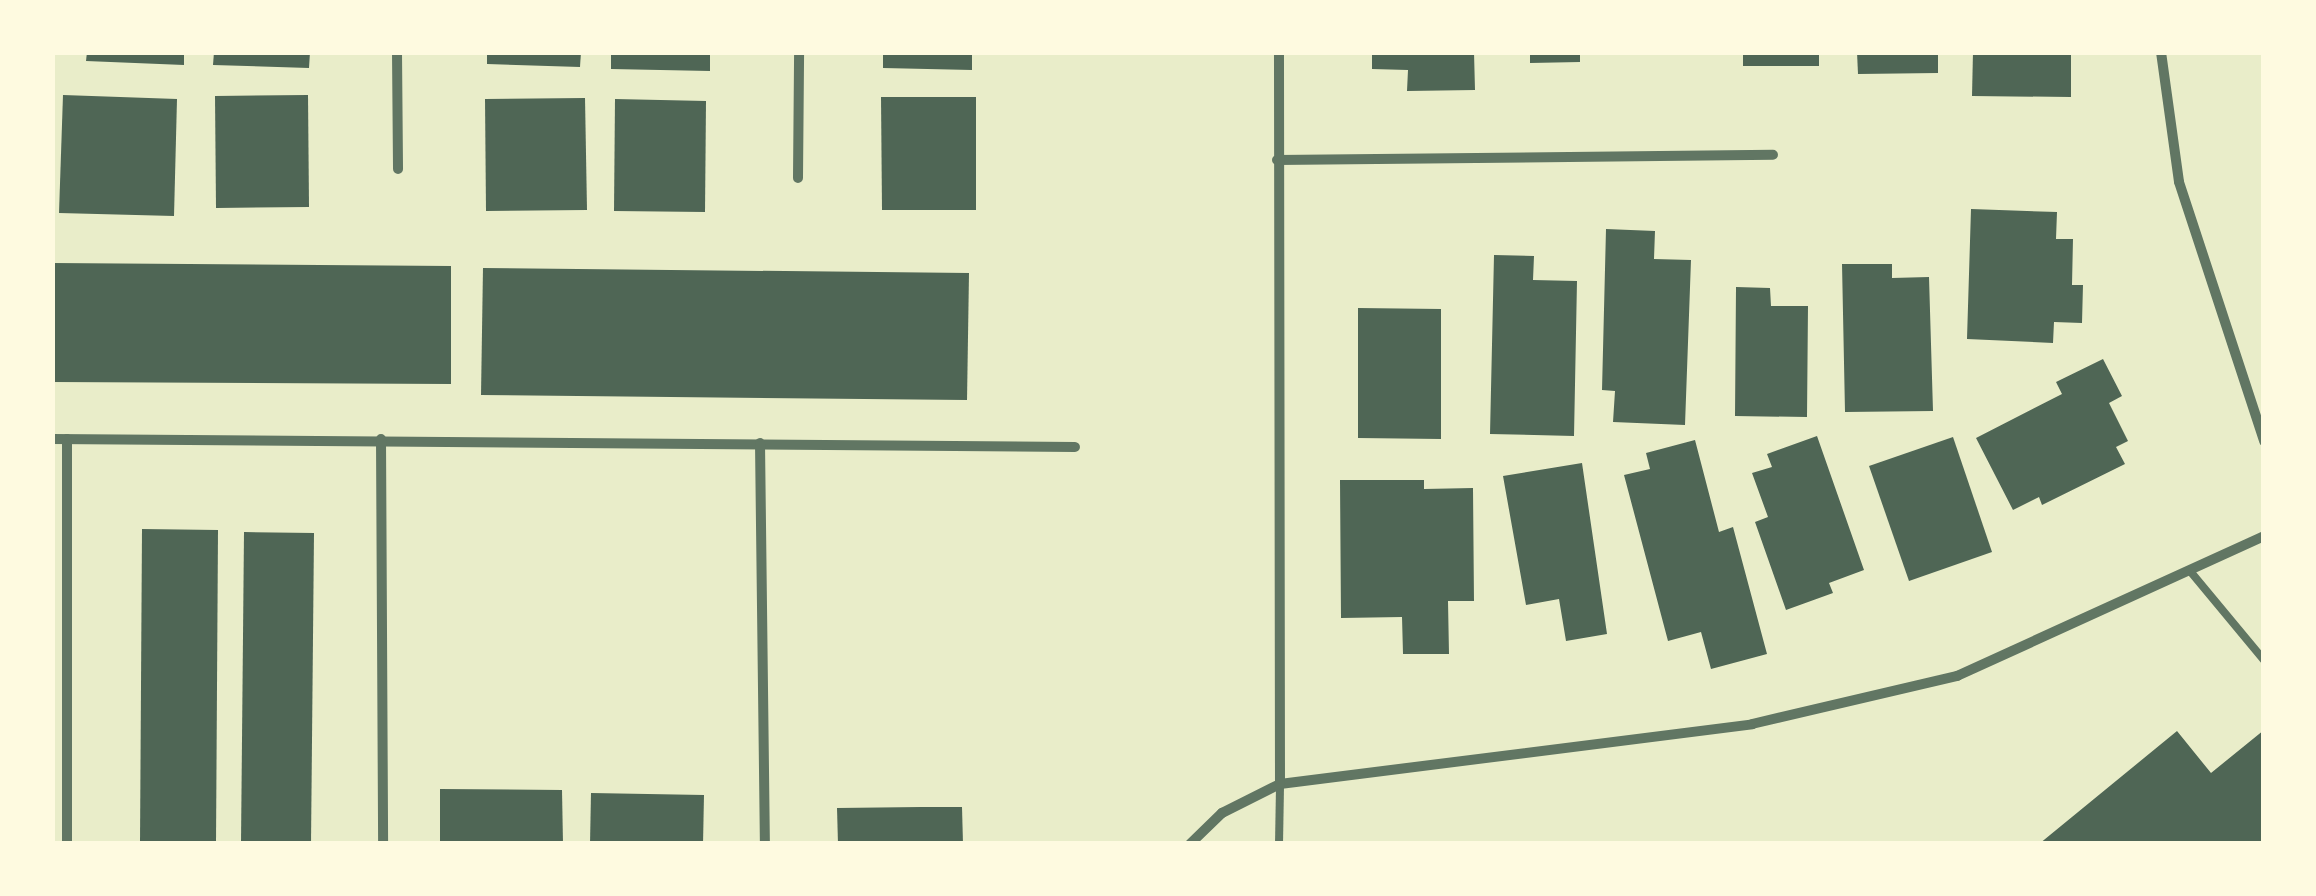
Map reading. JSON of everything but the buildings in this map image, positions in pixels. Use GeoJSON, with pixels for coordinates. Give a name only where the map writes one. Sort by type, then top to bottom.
{"type":"FeatureCollection","features":[{"type":"Feature","properties":{"kind":"street"},"geometry":{"type":"LineString","coordinates":[[397,52],[398,169]]}},
{"type":"Feature","properties":{"kind":"street"},"geometry":{"type":"LineString","coordinates":[[798,52],[798,178]]}},
{"type":"Feature","properties":{"kind":"street"},"geometry":{"type":"LineString","coordinates":[[1279,52],[1280,784]]}},
{"type":"Feature","properties":{"kind":"street"},"geometry":{"type":"LineString","coordinates":[[2161,52],[2179,182],[2264,442]]}},
{"type":"Feature","properties":{"kind":"street"},"geometry":{"type":"LineString","coordinates":[[1278,160],[1773,154]]}},
{"type":"Feature","properties":{"kind":"street"},"geometry":{"type":"LineString","coordinates":[[52,439],[1074,446]]}},
{"type":"Feature","properties":{"kind":"street"},"geometry":{"type":"LineString","coordinates":[[67,439],[67,844]]}},
{"type":"Feature","properties":{"kind":"street"},"geometry":{"type":"LineString","coordinates":[[381,439],[383,844]]}},
{"type":"Feature","properties":{"kind":"street"},"geometry":{"type":"LineString","coordinates":[[760,443],[766,844]]}},
{"type":"Feature","properties":{"kind":"street"},"geometry":{"type":"LineString","coordinates":[[1190,844],[1222,813],[1280,784],[1752,724],[1957,676],[2264,536]]}},
{"type":"Feature","properties":{"kind":"lane"},"geometry":{"type":"LineString","coordinates":[[2190,571],[2264,660]]}},
{"type":"Feature","properties":{"kind":"lane"},"geometry":{"type":"LineString","coordinates":[[1279,844],[1280,784]]}}]}
